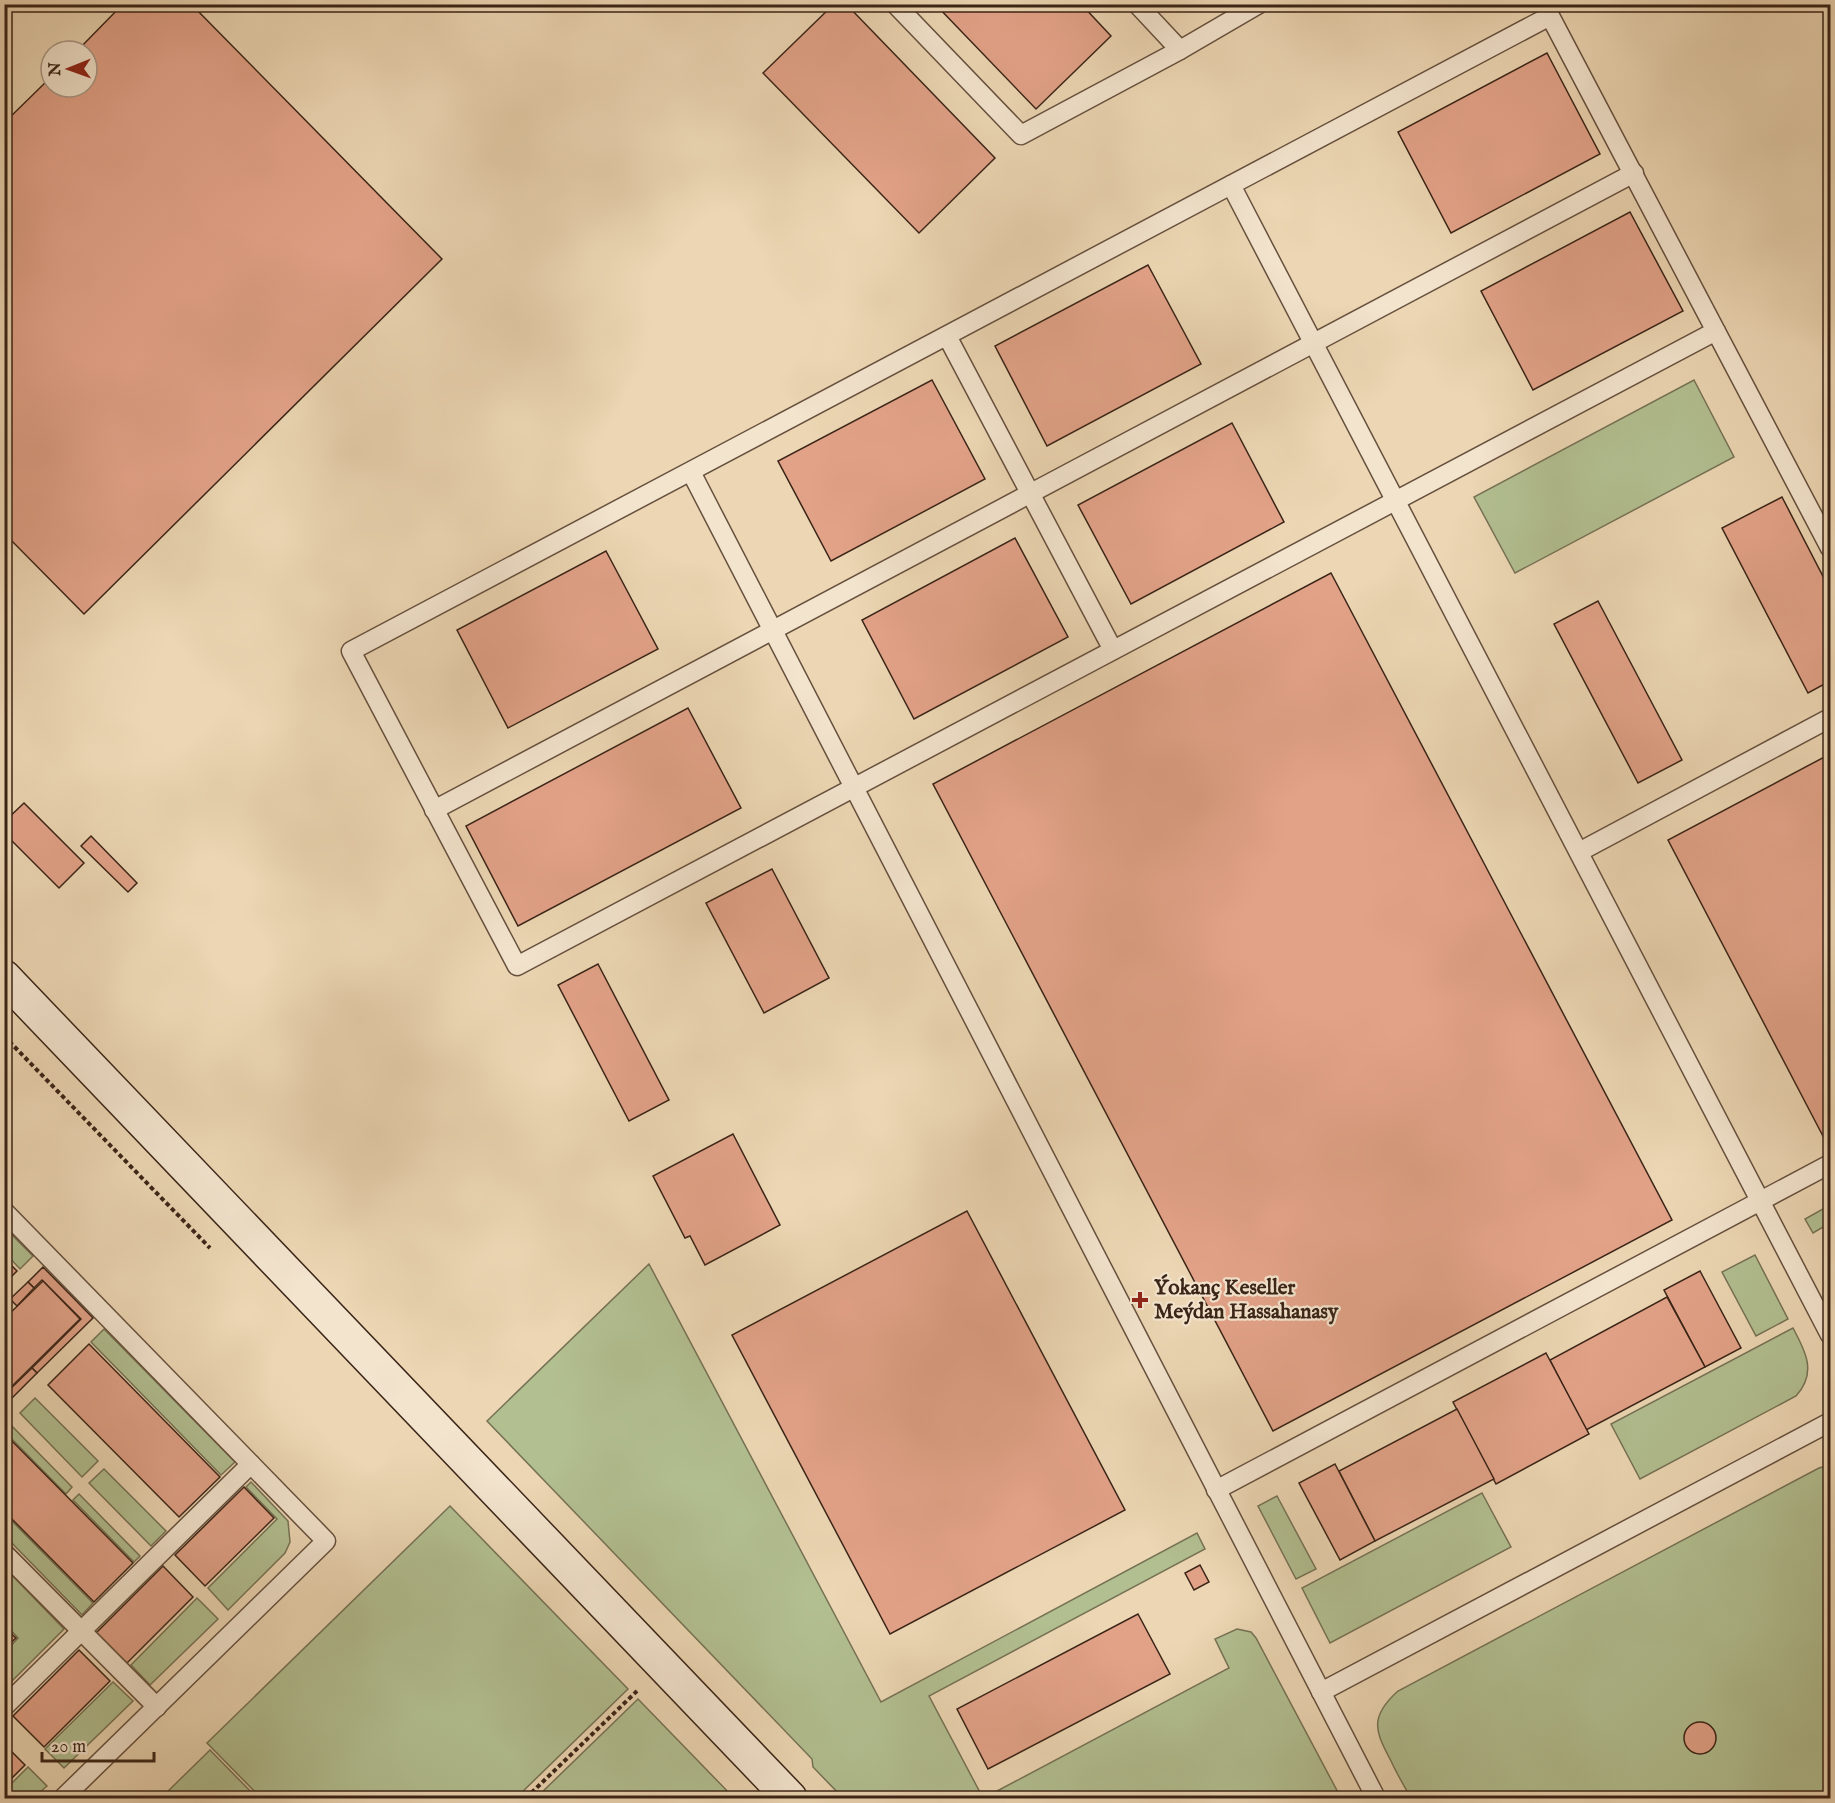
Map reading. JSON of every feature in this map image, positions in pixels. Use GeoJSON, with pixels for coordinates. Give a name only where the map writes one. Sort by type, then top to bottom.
{"type":"FeatureCollection","features":[{"type":"Feature","properties":{"kind":"street"},"geometry":{"type":"LineString","coordinates":[[4,977],[790,1798]]}},
{"type":"Feature","properties":{"kind":"lane"},"geometry":{"type":"LineString","coordinates":[[895,4],[1021,135],[1180,50],[1259,4]]}},
{"type":"Feature","properties":{"kind":"lane"},"geometry":{"type":"LineString","coordinates":[[1137,4],[1180,50]]}},
{"type":"Feature","properties":{"kind":"lane"},"geometry":{"type":"LineString","coordinates":[[1716,330],[517,966],[351,651],[1551,16],[1634,173],[1830,548]]}},
{"type":"Feature","properties":{"kind":"lane"},"geometry":{"type":"LineString","coordinates":[[434,810],[1634,173]]}},
{"type":"Feature","properties":{"kind":"lane"},"geometry":{"type":"LineString","coordinates":[[1231,185],[1830,1335]]}},
{"type":"Feature","properties":{"kind":"lane"},"geometry":{"type":"LineString","coordinates":[[947,336],[1113,651]]}},
{"type":"Feature","properties":{"kind":"lane"},"geometry":{"type":"LineString","coordinates":[[691,472],[1376,1798]]}},
{"type":"Feature","properties":{"kind":"lane"},"geometry":{"type":"LineString","coordinates":[[1579,852],[1830,718]]}},
{"type":"Feature","properties":{"kind":"lane"},"geometry":{"type":"LineString","coordinates":[[1216,1490],[1830,1164]]}},
{"type":"Feature","properties":{"kind":"lane"},"geometry":{"type":"LineString","coordinates":[[4,1210],[326,1541],[63,1798]]}},
{"type":"Feature","properties":{"kind":"lane"},"geometry":{"type":"LineString","coordinates":[[1321,1692],[1830,1422]]}},
{"type":"Feature","properties":{"kind":"lane"},"geometry":{"type":"LineString","coordinates":[[4,1707],[251,1464]]}},
{"type":"Feature","properties":{"kind":"lane"},"geometry":{"type":"LineString","coordinates":[[4,1553],[157,1707]]}},
{"type":"Feature","properties":{"kind":"path"},"geometry":{"type":"LineString","coordinates":[[526,1798],[640,1688]]}},
{"type":"Feature","properties":{"kind":"green space"},"geometry":{"type":"Polygon","coordinates":[[[1694,380],[1734,457],[1515,573],[1474,497],[1694,380]]]}},
{"type":"Feature","properties":{"kind":"green space"},"geometry":{"type":"Polygon","coordinates":[[[1830,1205],[1830,1223],[1813,1233],[1805,1219],[1830,1205]]]}},
{"type":"Feature","properties":{"kind":"green space"},"geometry":{"type":"Polygon","coordinates":[[[4,1227],[33,1256],[20,1269],[5,1253],[4,1227]]]}},
{"type":"Feature","properties":{"kind":"green space"},"geometry":{"type":"Polygon","coordinates":[[[1755,1255],[1788,1319],[1756,1336],[1722,1272],[1755,1255]]]}},
{"type":"Feature","properties":{"kind":"green space"},"geometry":{"type":"Polygon","coordinates":[[[649,1264],[881,1702],[1197,1533],[1205,1549],[929,1696],[983,1798],[843,1798],[813,1767],[812,1759],[487,1421],[649,1264]]]}},
{"type":"Feature","properties":{"kind":"green space"},"geometry":{"type":"Polygon","coordinates":[[[1793,1328],[1805,1354],[1808,1371],[1796,1396],[1640,1479],[1611,1424],[1793,1328]]]}},
{"type":"Feature","properties":{"kind":"green space"},"geometry":{"type":"Polygon","coordinates":[[[104,1329],[235,1462],[221,1475],[91,1342],[104,1329]]]}},
{"type":"Feature","properties":{"kind":"green space"},"geometry":{"type":"Polygon","coordinates":[[[35,1398],[98,1461],[82,1477],[20,1413],[35,1398]]]}},
{"type":"Feature","properties":{"kind":"green space"},"geometry":{"type":"Polygon","coordinates":[[[5,1419],[72,1487],[66,1494],[5,1432],[5,1419]]]}},
{"type":"Feature","properties":{"kind":"green space"},"geometry":{"type":"Polygon","coordinates":[[[1830,1465],[1830,1798],[1411,1798],[1379,1733],[1378,1724],[1382,1709],[1398,1691],[1819,1468],[1830,1465]]]}},
{"type":"Feature","properties":{"kind":"green space"},"geometry":{"type":"Polygon","coordinates":[[[104,1469],[166,1531],[151,1546],[89,1483],[104,1469]]]}},
{"type":"Feature","properties":{"kind":"green space"},"geometry":{"type":"Polygon","coordinates":[[[251,1482],[288,1521],[290,1542],[285,1553],[228,1610],[208,1588],[277,1519],[246,1487],[251,1482]]]}},
{"type":"Feature","properties":{"kind":"green space"},"geometry":{"type":"Polygon","coordinates":[[[1482,1493],[1511,1547],[1330,1643],[1302,1588],[1482,1493]]]}},
{"type":"Feature","properties":{"kind":"green space"},"geometry":{"type":"Polygon","coordinates":[[[79,1494],[140,1556],[134,1562],[73,1500],[79,1494]]]}},
{"type":"Feature","properties":{"kind":"green space"},"geometry":{"type":"Polygon","coordinates":[[[1277,1496],[1316,1569],[1296,1579],[1258,1506],[1277,1496]]]}},
{"type":"Feature","properties":{"kind":"green space"},"geometry":{"type":"Polygon","coordinates":[[[450,1506],[628,1689],[516,1798],[261,1798],[207,1743],[450,1506]]]}},
{"type":"Feature","properties":{"kind":"green space"},"geometry":{"type":"Polygon","coordinates":[[[5,1514],[93,1603],[82,1615],[5,1536],[5,1514]]]}},
{"type":"Feature","properties":{"kind":"green space"},"geometry":{"type":"Polygon","coordinates":[[[5,1568],[64,1629],[5,1688],[5,1652],[18,1638],[5,1624],[5,1568]]]}},
{"type":"Feature","properties":{"kind":"green space"},"geometry":{"type":"Polygon","coordinates":[[[197,1598],[218,1619],[150,1685],[131,1665],[197,1598]]]}},
{"type":"Feature","properties":{"kind":"green space"},"geometry":{"type":"Polygon","coordinates":[[[1237,1629],[1251,1632],[1256,1638],[1341,1798],[984,1798],[1229,1668],[1215,1639],[1237,1629]]]}},
{"type":"Feature","properties":{"kind":"green space"},"geometry":{"type":"Polygon","coordinates":[[[113,1682],[133,1701],[64,1768],[45,1749],[113,1682]]]}},
{"type":"Feature","properties":{"kind":"green space"},"geometry":{"type":"Polygon","coordinates":[[[638,1699],[734,1798],[536,1798],[638,1699]]]}},
{"type":"Feature","properties":{"kind":"green space"},"geometry":{"type":"Polygon","coordinates":[[[210,1750],[257,1798],[161,1798],[210,1750]]]}},
{"type":"Feature","properties":{"kind":"green space"},"geometry":{"type":"Polygon","coordinates":[[[28,1767],[47,1786],[33,1798],[5,1798],[5,1790],[28,1767]]]}},
{"type":"Feature","properties":{"kind":"building"},"geometry":{"type":"Polygon","coordinates":[[[123,4],[191,4],[442,259],[84,614],[4,533],[4,123],[39,89],[39,99],[99,99],[99,39],[89,39],[123,4]]]}},
{"type":"Feature","properties":{"kind":"building"},"geometry":{"type":"Polygon","coordinates":[[[834,4],[846,4],[995,158],[919,233],[763,73],[834,4]]]}},
{"type":"Feature","properties":{"kind":"building"},"geometry":{"type":"Polygon","coordinates":[[[935,4],[1081,4],[1111,36],[1036,109],[935,4]]]}},
{"type":"Feature","properties":{"kind":"building"},"geometry":{"type":"Polygon","coordinates":[[[1547,53],[1600,154],[1451,233],[1398,132],[1547,53]]]}},
{"type":"Feature","properties":{"kind":"building"},"geometry":{"type":"Polygon","coordinates":[[[1630,212],[1683,311],[1533,390],[1481,291],[1630,212]]]}},
{"type":"Feature","properties":{"kind":"building"},"geometry":{"type":"Polygon","coordinates":[[[1148,265],[1201,364],[1047,446],[995,346],[1148,265]]]}},
{"type":"Feature","properties":{"kind":"building"},"geometry":{"type":"Polygon","coordinates":[[[932,380],[985,479],[831,561],[778,461],[932,380]]]}},
{"type":"Feature","properties":{"kind":"building"},"geometry":{"type":"Polygon","coordinates":[[[1232,423],[1284,522],[1131,604],[1078,505],[1232,423]]]}},
{"type":"Feature","properties":{"kind":"building"},"geometry":{"type":"Polygon","coordinates":[[[1782,497],[1830,590],[1830,681],[1808,693],[1722,528],[1782,497]]]}},
{"type":"Feature","properties":{"kind":"building"},"geometry":{"type":"Polygon","coordinates":[[[1015,538],[1068,637],[914,719],[862,620],[1015,538]]]}},
{"type":"Feature","properties":{"kind":"building"},"geometry":{"type":"Polygon","coordinates":[[[606,551],[658,649],[508,728],[457,630],[606,551]]]}},
{"type":"Feature","properties":{"kind":"building"},"geometry":{"type":"Polygon","coordinates":[[[1331,573],[1672,1220],[1273,1431],[933,784],[1331,573]]]}},
{"type":"Feature","properties":{"kind":"building"},"geometry":{"type":"Polygon","coordinates":[[[1598,601],[1682,760],[1638,783],[1554,624],[1598,601]]]}},
{"type":"Feature","properties":{"kind":"building"},"geometry":{"type":"Polygon","coordinates":[[[688,708],[741,808],[518,926],[466,826],[688,708]]]}},
{"type":"Feature","properties":{"kind":"building"},"geometry":{"type":"Polygon","coordinates":[[[1830,754],[1830,1137],[1825,1140],[1668,840],[1830,754]]]}},
{"type":"Feature","properties":{"kind":"building"},"geometry":{"type":"Polygon","coordinates":[[[24,803],[84,863],[59,888],[4,833],[4,822],[24,803]]]}},
{"type":"Feature","properties":{"kind":"building"},"geometry":{"type":"Polygon","coordinates":[[[91,836],[137,883],[128,892],[81,846],[91,836]]]}},
{"type":"Feature","properties":{"kind":"building"},"geometry":{"type":"Polygon","coordinates":[[[772,869],[829,978],[764,1013],[706,903],[772,869]]]}},
{"type":"Feature","properties":{"kind":"building"},"geometry":{"type":"Polygon","coordinates":[[[598,964],[669,1100],[629,1121],[558,985],[598,964]]]}},
{"type":"Feature","properties":{"kind":"building"},"geometry":{"type":"Polygon","coordinates":[[[733,1134],[780,1225],[705,1265],[690,1236],[685,1238],[653,1176],[733,1134]]]}},
{"type":"Feature","properties":{"kind":"building"},"geometry":{"type":"Polygon","coordinates":[[[967,1211],[1125,1510],[890,1634],[732,1335],[967,1211]]]}},
{"type":"Feature","properties":{"kind":"building"},"geometry":{"type":"Polygon","coordinates":[[[4,1258],[17,1271],[4,1284],[4,1258]]]}},
{"type":"Feature","properties":{"kind":"building"},"geometry":{"type":"Polygon","coordinates":[[[43,1267],[93,1318],[37,1373],[32,1368],[81,1319],[42,1280],[34,1288],[28,1282],[43,1267]]]}},
{"type":"Feature","properties":{"kind":"building"},"geometry":{"type":"Polygon","coordinates":[[[1700,1271],[1741,1348],[1705,1367],[1664,1290],[1700,1271]]]}},
{"type":"Feature","properties":{"kind":"building"},"geometry":{"type":"Polygon","coordinates":[[[43,1281],[80,1319],[4,1394],[4,1319],[43,1281]]]}},
{"type":"Feature","properties":{"kind":"building"},"geometry":{"type":"Polygon","coordinates":[[[28,1282],[34,1288],[17,1306],[10,1299],[28,1282]]]}},
{"type":"Feature","properties":{"kind":"building"},"geometry":{"type":"Polygon","coordinates":[[[1667,1297],[1705,1367],[1586,1430],[1550,1360],[1667,1297]]]}},
{"type":"Feature","properties":{"kind":"building"},"geometry":{"type":"Polygon","coordinates":[[[89,1344],[220,1477],[179,1517],[48,1385],[89,1344]]]}},
{"type":"Feature","properties":{"kind":"building"},"geometry":{"type":"Polygon","coordinates":[[[1546,1353],[1589,1434],[1496,1484],[1453,1402],[1546,1353]]]}},
{"type":"Feature","properties":{"kind":"building"},"geometry":{"type":"Polygon","coordinates":[[[32,1368],[37,1373],[9,1401],[4,1397],[4,1395],[32,1368]]]}},
{"type":"Feature","properties":{"kind":"building"},"geometry":{"type":"Polygon","coordinates":[[[1457,1409],[1494,1479],[1375,1541],[1339,1471],[1457,1409]]]}},
{"type":"Feature","properties":{"kind":"building"},"geometry":{"type":"Polygon","coordinates":[[[4,1433],[133,1563],[94,1602],[4,1511],[4,1433]]]}},
{"type":"Feature","properties":{"kind":"building"},"geometry":{"type":"Polygon","coordinates":[[[1335,1464],[1375,1541],[1340,1560],[1299,1483],[1335,1464]]]}},
{"type":"Feature","properties":{"kind":"building"},"geometry":{"type":"Polygon","coordinates":[[[244,1487],[274,1518],[205,1586],[175,1555],[244,1487]]]}},
{"type":"Feature","properties":{"kind":"building"},"geometry":{"type":"Polygon","coordinates":[[[1200,1565],[1209,1582],[1194,1590],[1185,1573],[1200,1565]]]}},
{"type":"Feature","properties":{"kind":"building"},"geometry":{"type":"Polygon","coordinates":[[[163,1566],[193,1597],[126,1664],[96,1633],[163,1566]]]}},
{"type":"Feature","properties":{"kind":"building"},"geometry":{"type":"Polygon","coordinates":[[[1138,1614],[1170,1674],[988,1769],[957,1709],[1138,1614]]]}},
{"type":"Feature","properties":{"kind":"building"},"geometry":{"type":"Polygon","coordinates":[[[4,1627],[16,1638],[4,1649],[4,1627]]]}},
{"type":"Feature","properties":{"kind":"building"},"geometry":{"type":"Polygon","coordinates":[[[79,1650],[110,1681],[44,1747],[13,1716],[79,1650]]]}},
{"type":"Feature","properties":{"kind":"building"},"geometry":{"type":"Polygon","coordinates":[[[1700,1722],[1711,1727],[1716,1738],[1711,1749],[1700,1754],[1689,1749],[1684,1738],[1689,1727],[1700,1722]]]}},
{"type":"Feature","properties":{"kind":"building"},"geometry":{"type":"Polygon","coordinates":[[[4,1744],[25,1765],[4,1786],[4,1744]]]}},
{"type":"Feature","properties":{"kind":"place","name":"Ýokanç Keseller Meýdan Hassahanasy"},"geometry":{"type":"Point","coordinates":[1140,1300]}}]}
